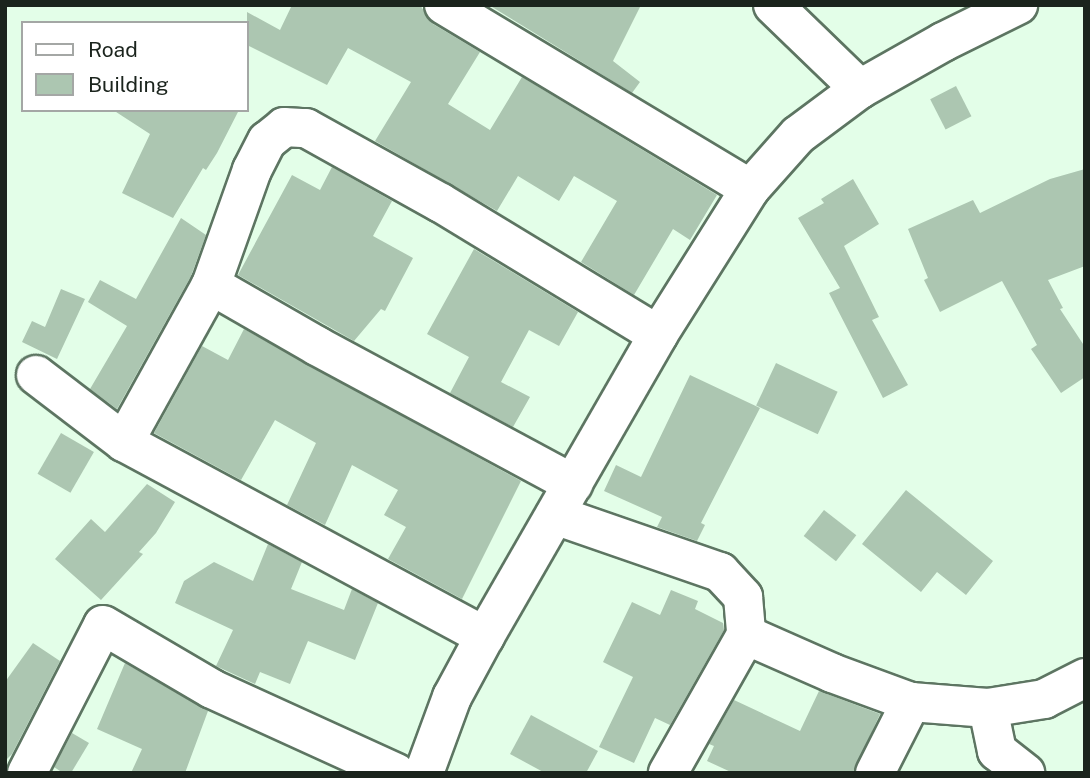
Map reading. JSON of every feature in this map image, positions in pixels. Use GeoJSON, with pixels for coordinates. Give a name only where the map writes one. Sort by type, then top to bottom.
{"type":"FeatureCollection","features":[{"type":"Feature","properties":{"kind":"street"},"geometry":{"type":"LineString","coordinates":[[444,5],[750,189]]}},
{"type":"Feature","properties":{"kind":"street"},"geometry":{"type":"LineString","coordinates":[[773,5],[860,89]]}},
{"type":"Feature","properties":{"kind":"street"},"geometry":{"type":"LineString","coordinates":[[424,773],[452,697],[485,636],[658,335],[750,189],[798,135],[860,89],[943,42],[1017,5]]}},
{"type":"Feature","properties":{"kind":"street"},"geometry":{"type":"LineString","coordinates":[[124,442],[211,285],[252,170],[267,141],[284,127],[306,128],[441,203],[658,335]]}},
{"type":"Feature","properties":{"kind":"street"},"geometry":{"type":"LineString","coordinates":[[211,285],[317,346],[564,499],[720,572],[744,597],[746,635],[668,773]]}},
{"type":"Feature","properties":{"kind":"street"},"geometry":{"type":"LineString","coordinates":[[36,375],[124,442],[485,636]]}},
{"type":"Feature","properties":{"kind":"street"},"geometry":{"type":"LineString","coordinates":[[27,773],[103,625],[212,689],[396,773]]}},
{"type":"Feature","properties":{"kind":"street"},"geometry":{"type":"LineString","coordinates":[[746,635],[832,673],[911,702],[988,708],[1044,699],[1085,678]]}},
{"type":"Feature","properties":{"kind":"street"},"geometry":{"type":"LineString","coordinates":[[875,773],[911,702]]}},
{"type":"Feature","properties":{"kind":"street"},"geometry":{"type":"LineString","coordinates":[[988,708],[998,751],[1025,773]]}},
{"type":"Feature","properties":{"kind":"building"},"geometry":{"type":"Polygon","coordinates":[[[292,5],[420,5],[433,24],[480,52],[448,104],[490,130],[522,77],[717,195],[690,240],[673,229],[634,295],[581,262],[617,201],[574,176],[559,201],[518,176],[497,211],[375,141],[411,82],[348,48],[327,85],[248,46],[247,12],[280,30],[292,5]]]}},
{"type":"Feature","properties":{"kind":"building"},"geometry":{"type":"Polygon","coordinates":[[[489,5],[641,5],[613,61],[640,82],[632,93],[489,5]]]}},
{"type":"Feature","properties":{"kind":"building"},"geometry":{"type":"Polygon","coordinates":[[[956,86],[971,116],[946,129],[930,99],[956,86]]]}},
{"type":"Feature","properties":{"kind":"building"},"geometry":{"type":"Polygon","coordinates":[[[116,112],[238,112],[217,153],[206,170],[203,168],[173,218],[122,193],[150,134],[116,112]]]}},
{"type":"Feature","properties":{"kind":"building"},"geometry":{"type":"Polygon","coordinates":[[[332,167],[392,201],[373,236],[413,258],[385,311],[381,309],[354,341],[238,275],[292,175],[320,190],[332,167]]]}},
{"type":"Feature","properties":{"kind":"building"},"geometry":{"type":"Polygon","coordinates":[[[1085,169],[1085,266],[1048,280],[1063,308],[1060,309],[1085,347],[1085,377],[1061,393],[1031,349],[1037,345],[1002,281],[940,312],[924,280],[928,278],[908,229],[973,200],[980,213],[1050,179],[1085,169]]]}},
{"type":"Feature","properties":{"kind":"building"},"geometry":{"type":"Polygon","coordinates":[[[853,179],[879,224],[844,246],[879,317],[872,320],[908,385],[883,398],[829,293],[840,288],[798,218],[824,203],[821,199],[853,179]]]}},
{"type":"Feature","properties":{"kind":"building"},"geometry":{"type":"Polygon","coordinates":[[[181,218],[206,235],[191,276],[117,409],[90,389],[127,326],[88,302],[100,280],[136,299],[181,218]]]}},
{"type":"Feature","properties":{"kind":"building"},"geometry":{"type":"Polygon","coordinates":[[[474,249],[578,312],[559,346],[529,330],[501,382],[530,397],[513,427],[450,393],[469,357],[427,334],[474,249]]]}},
{"type":"Feature","properties":{"kind":"building"},"geometry":{"type":"Polygon","coordinates":[[[61,289],[85,299],[57,359],[22,342],[32,321],[45,327],[61,289]]]}},
{"type":"Feature","properties":{"kind":"building"},"geometry":{"type":"Polygon","coordinates":[[[244,329],[521,481],[462,599],[388,559],[406,527],[384,515],[398,490],[352,465],[325,525],[287,505],[316,443],[275,420],[241,480],[154,433],[202,346],[228,360],[244,329]]]}},
{"type":"Feature","properties":{"kind":"building"},"geometry":{"type":"Polygon","coordinates":[[[776,363],[838,392],[818,434],[756,406],[776,363]]]}},
{"type":"Feature","properties":{"kind":"building"},"geometry":{"type":"Polygon","coordinates":[[[690,375],[760,408],[701,523],[705,525],[697,541],[657,527],[662,517],[604,491],[616,465],[641,477],[690,375]]]}},
{"type":"Feature","properties":{"kind":"building"},"geometry":{"type":"Polygon","coordinates":[[[61,433],[94,452],[70,493],[38,474],[61,433]]]}},
{"type":"Feature","properties":{"kind":"building"},"geometry":{"type":"Polygon","coordinates":[[[147,484],[175,502],[156,533],[139,552],[143,554],[101,600],[55,559],[91,519],[105,532],[147,484]]]}},
{"type":"Feature","properties":{"kind":"building"},"geometry":{"type":"Polygon","coordinates":[[[906,490],[993,561],[966,595],[937,572],[921,592],[862,544],[906,490]]]}},
{"type":"Feature","properties":{"kind":"building"},"geometry":{"type":"Polygon","coordinates":[[[824,510],[856,535],[836,561],[804,536],[824,510]]]}},
{"type":"Feature","properties":{"kind":"building"},"geometry":{"type":"Polygon","coordinates":[[[268,544],[302,562],[291,589],[344,610],[352,589],[378,603],[355,660],[308,641],[290,684],[260,672],[255,684],[216,666],[233,630],[175,603],[184,581],[214,562],[253,581],[268,544]]]}},
{"type":"Feature","properties":{"kind":"building"},"geometry":{"type":"Polygon","coordinates":[[[671,590],[698,601],[695,609],[723,623],[724,630],[670,725],[655,718],[634,763],[599,747],[633,677],[603,662],[632,602],[660,615],[671,590]]]}},
{"type":"Feature","properties":{"kind":"building"},"geometry":{"type":"Polygon","coordinates":[[[33,643],[60,661],[12,754],[5,761],[5,682],[33,643]]]}},
{"type":"Feature","properties":{"kind":"building"},"geometry":{"type":"Polygon","coordinates":[[[125,663],[208,711],[185,773],[131,773],[142,749],[97,729],[125,663]]]}},
{"type":"Feature","properties":{"kind":"building"},"geometry":{"type":"Polygon","coordinates":[[[819,691],[880,714],[853,773],[733,773],[707,761],[714,746],[709,744],[734,700],[800,731],[819,691]]]}},
{"type":"Feature","properties":{"kind":"building"},"geometry":{"type":"Polygon","coordinates":[[[531,715],[598,751],[586,773],[545,773],[510,754],[531,715]]]}},
{"type":"Feature","properties":{"kind":"building"},"geometry":{"type":"Polygon","coordinates":[[[72,733],[89,743],[71,773],[63,773],[54,767],[72,733]]]}}]}
